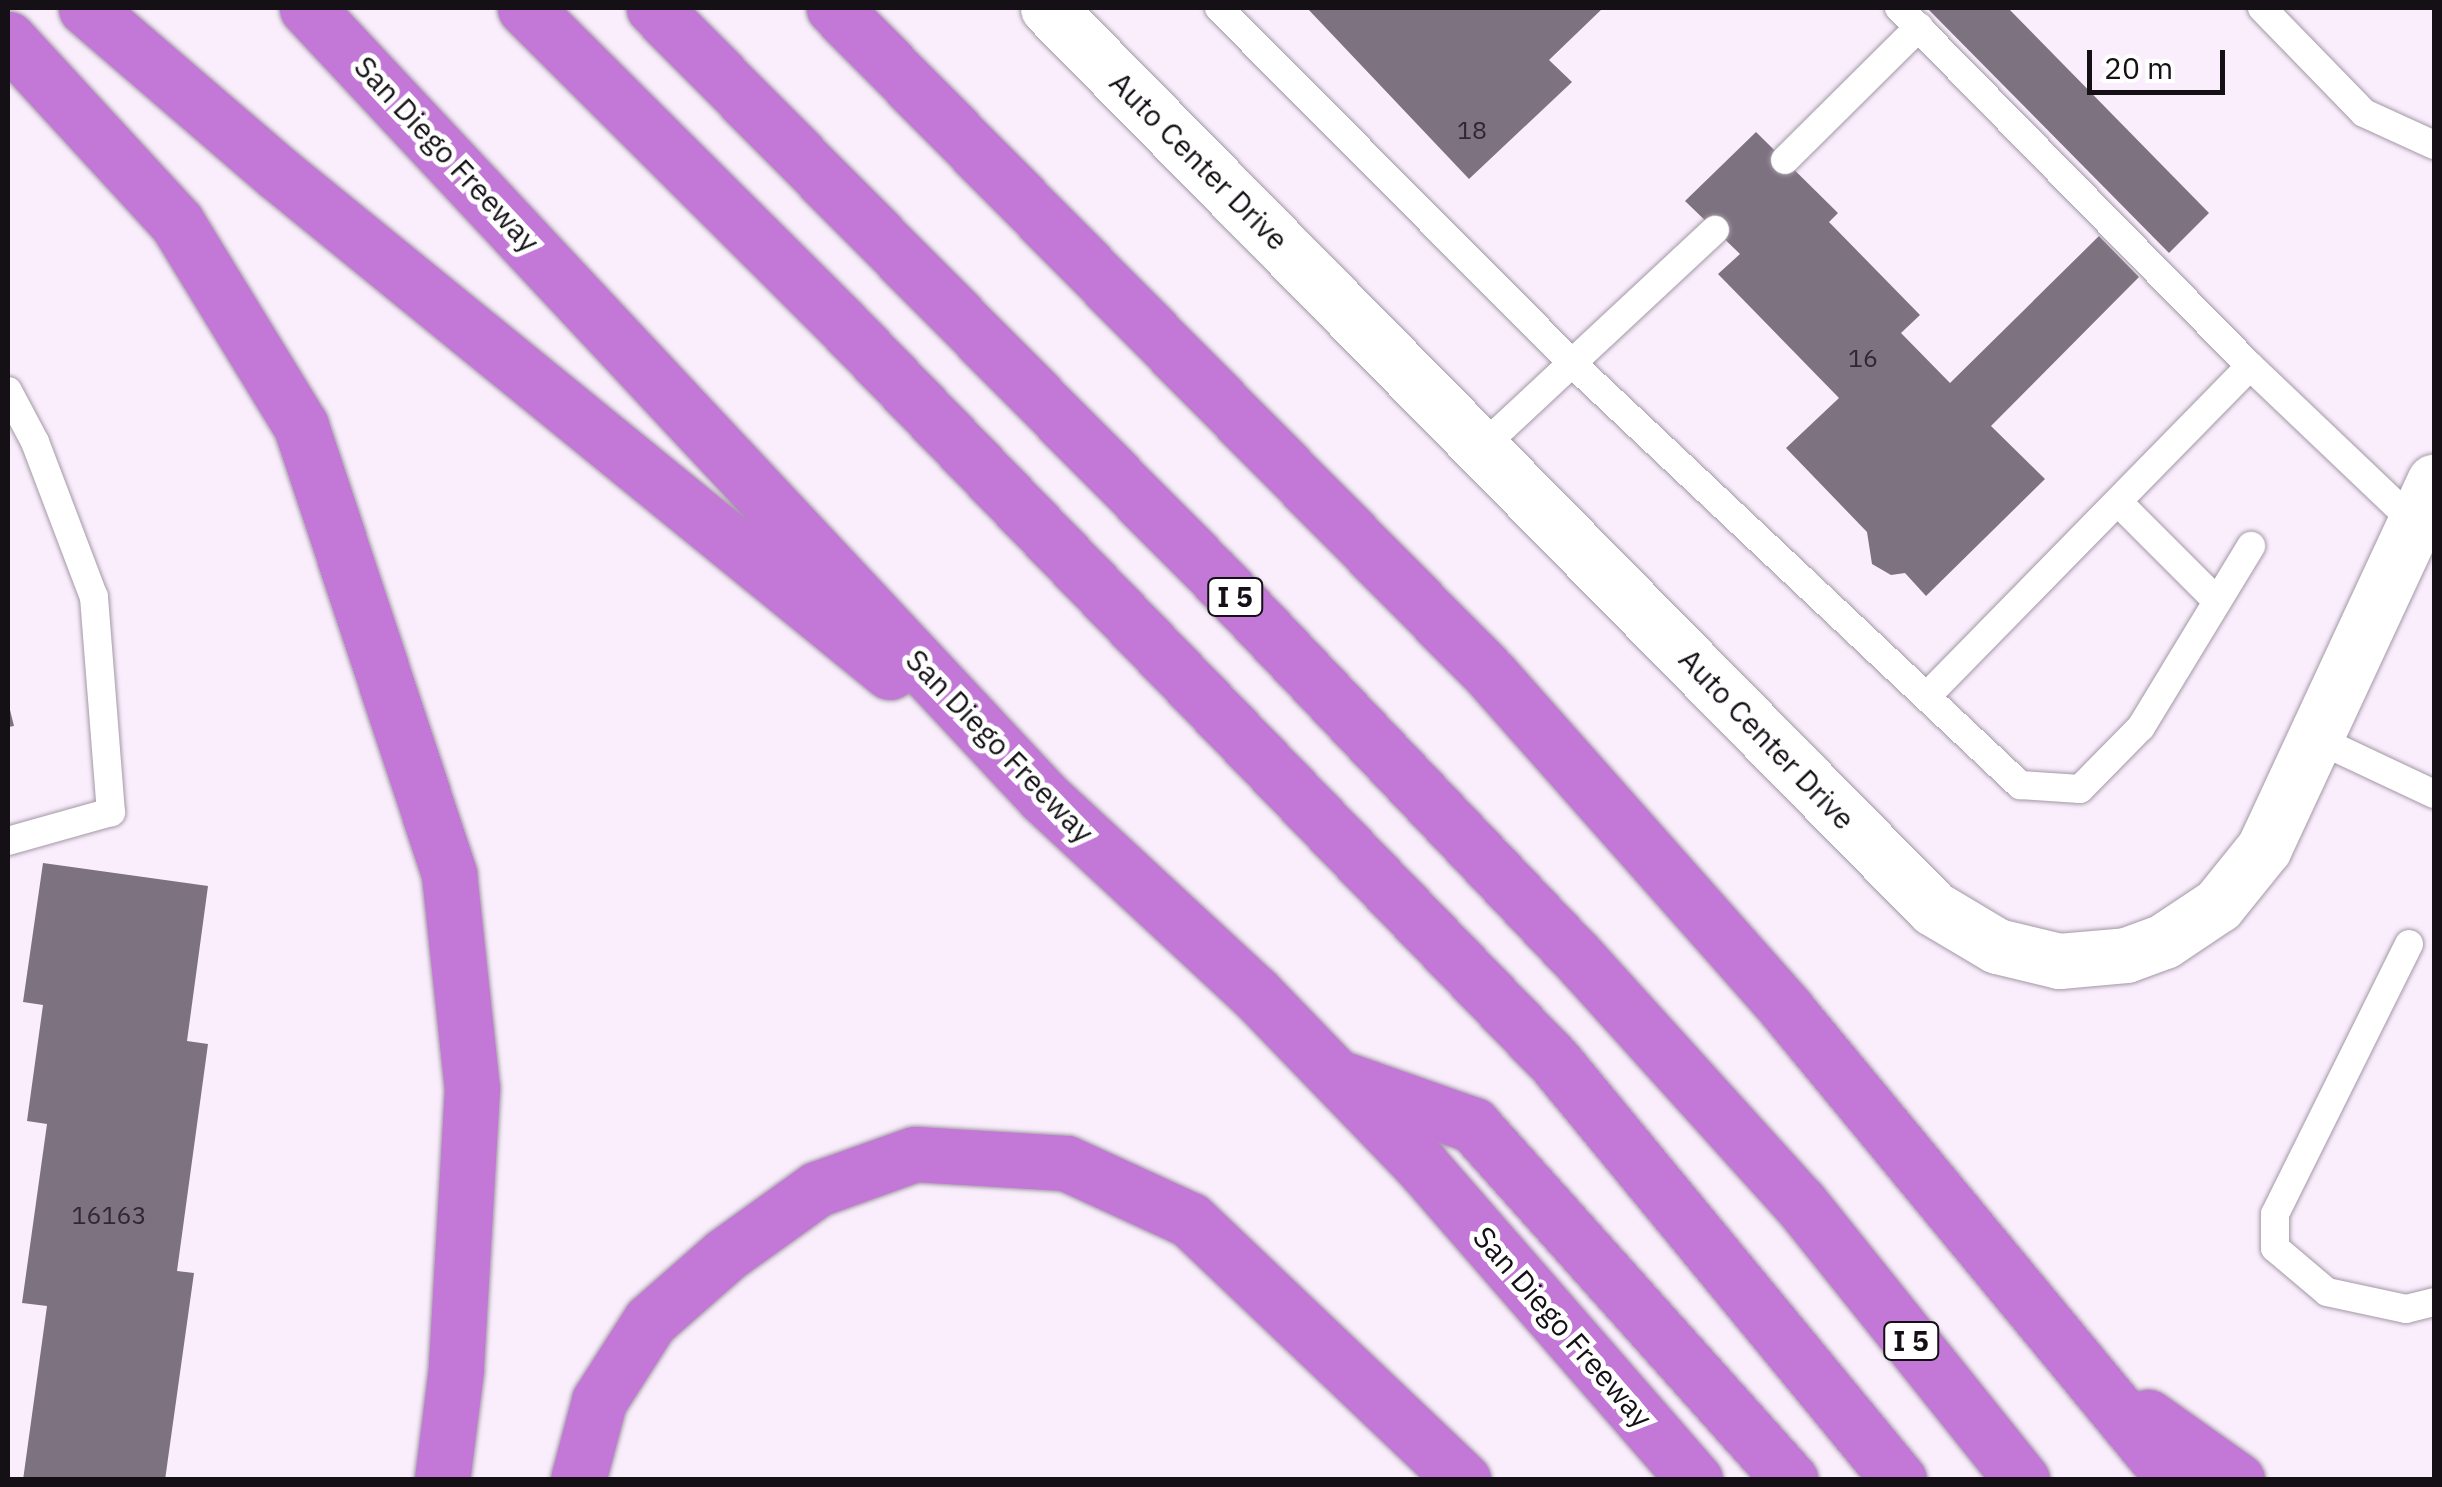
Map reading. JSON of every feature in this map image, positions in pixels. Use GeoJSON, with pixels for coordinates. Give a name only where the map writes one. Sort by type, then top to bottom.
{"type":"FeatureCollection","features":[{"type":"Feature","properties":{"kind":"highway"},"geometry":{"type":"LineString","coordinates":[[86,8],[279,174],[1044,797]]}},
{"type":"Feature","properties":{"kind":"highway","name":"San Diego Freeway"},"geometry":{"type":"LineString","coordinates":[[308,8],[1044,797],[1334,1075],[1696,1480]]}},
{"type":"Feature","properties":{"kind":"highway"},"geometry":{"type":"LineString","coordinates":[[525,8],[843,325],[1554,1062],[1899,1480]]}},
{"type":"Feature","properties":{"kind":"highway","name":"I 5"},"geometry":{"type":"LineString","coordinates":[[654,8],[1228,589],[1580,962],[1800,1202],[2022,1480]]}},
{"type":"Feature","properties":{"kind":"highway"},"geometry":{"type":"LineString","coordinates":[[834,8],[1492,676],[1787,1010],[2101,1383],[2175,1480]]}},
{"type":"Feature","properties":{"kind":"highway"},"geometry":{"type":"LineString","coordinates":[[8,39],[177,223],[301,426],[449,874],[472,1088],[456,1368],[442,1480]]}},
{"type":"Feature","properties":{"kind":"highway"},"geometry":{"type":"LineString","coordinates":[[1334,1075],[1474,1125],[1790,1480]]}},
{"type":"Feature","properties":{"kind":"highway"},"geometry":{"type":"LineString","coordinates":[[578,1480],[599,1401],[650,1321],[724,1255],[816,1189],[916,1154],[1066,1163],[1190,1220],[1463,1480]]}},
{"type":"Feature","properties":{"kind":"highway"},"geometry":{"type":"LineString","coordinates":[[2101,1383],[2237,1480]]}},
{"type":"Feature","properties":{"kind":"street","name":"Auto Center Drive"},"geometry":{"type":"LineString","coordinates":[[1048,8],[1933,908],[2010,951],[2059,961],[2100,959],[2164,941],[2198,922],[2239,884],[2264,848],[2317,740],[2425,503]]}},
{"type":"Feature","properties":{"kind":"lane"},"geometry":{"type":"LineString","coordinates":[[1220,8],[1574,365],[1929,694],[2020,785],[2080,790],[2141,727],[2251,546]]}},
{"type":"Feature","properties":{"kind":"lane"},"geometry":{"type":"LineString","coordinates":[[2262,8],[2364,112],[2434,145]]}},
{"type":"Feature","properties":{"kind":"lane"},"geometry":{"type":"LineString","coordinates":[[1785,160],[1909,17],[2250,366],[2425,503]]}},
{"type":"Feature","properties":{"kind":"lane"},"geometry":{"type":"LineString","coordinates":[[1481,448],[1715,230]]}},
{"type":"Feature","properties":{"kind":"lane"},"geometry":{"type":"LineString","coordinates":[[1929,694],[2250,366]]}},
{"type":"Feature","properties":{"kind":"lane"},"geometry":{"type":"LineString","coordinates":[[8,391],[35,442],[94,597],[111,812],[8,841]]}},
{"type":"Feature","properties":{"kind":"lane"},"geometry":{"type":"LineString","coordinates":[[2118,502],[2217,602]]}},
{"type":"Feature","properties":{"kind":"lane"},"geometry":{"type":"LineString","coordinates":[[2317,740],[2434,794]]}},
{"type":"Feature","properties":{"kind":"lane"},"geometry":{"type":"LineString","coordinates":[[2408,944],[2275,1214],[2276,1248],[2328,1292],[2406,1309],[2434,1302]]}},
{"type":"Feature","properties":{"kind":"building"},"geometry":{"type":"Polygon","coordinates":[[[1307,8],[1603,8],[1549,60],[1572,82],[1469,179],[1307,8]]]}},
{"type":"Feature","properties":{"kind":"building"},"geometry":{"type":"Polygon","coordinates":[[[1927,8],[2008,8],[2209,213],[2169,253],[1927,8]]]}},
{"type":"Feature","properties":{"kind":"building"},"geometry":{"type":"Polygon","coordinates":[[[1756,132],[1838,213],[1829,222],[1920,315],[1901,333],[1950,383],[2099,236],[2139,277],[1991,426],[2045,479],[1926,596],[1905,573],[1891,575],[1872,564],[1867,532],[1786,448],[1839,398],[1718,274],[1740,254],[1685,201],[1756,132]]]}},
{"type":"Feature","properties":{"kind":"building"},"geometry":{"type":"Polygon","coordinates":[[[8,702],[14,726],[8,727],[8,702]]]}},
{"type":"Feature","properties":{"kind":"building"},"geometry":{"type":"Polygon","coordinates":[[[43,863],[208,886],[187,1041],[208,1044],[177,1271],[194,1273],[165,1480],[23,1480],[47,1306],[22,1303],[47,1124],[27,1121],[43,1005],[23,1002],[43,863]]]}}]}
